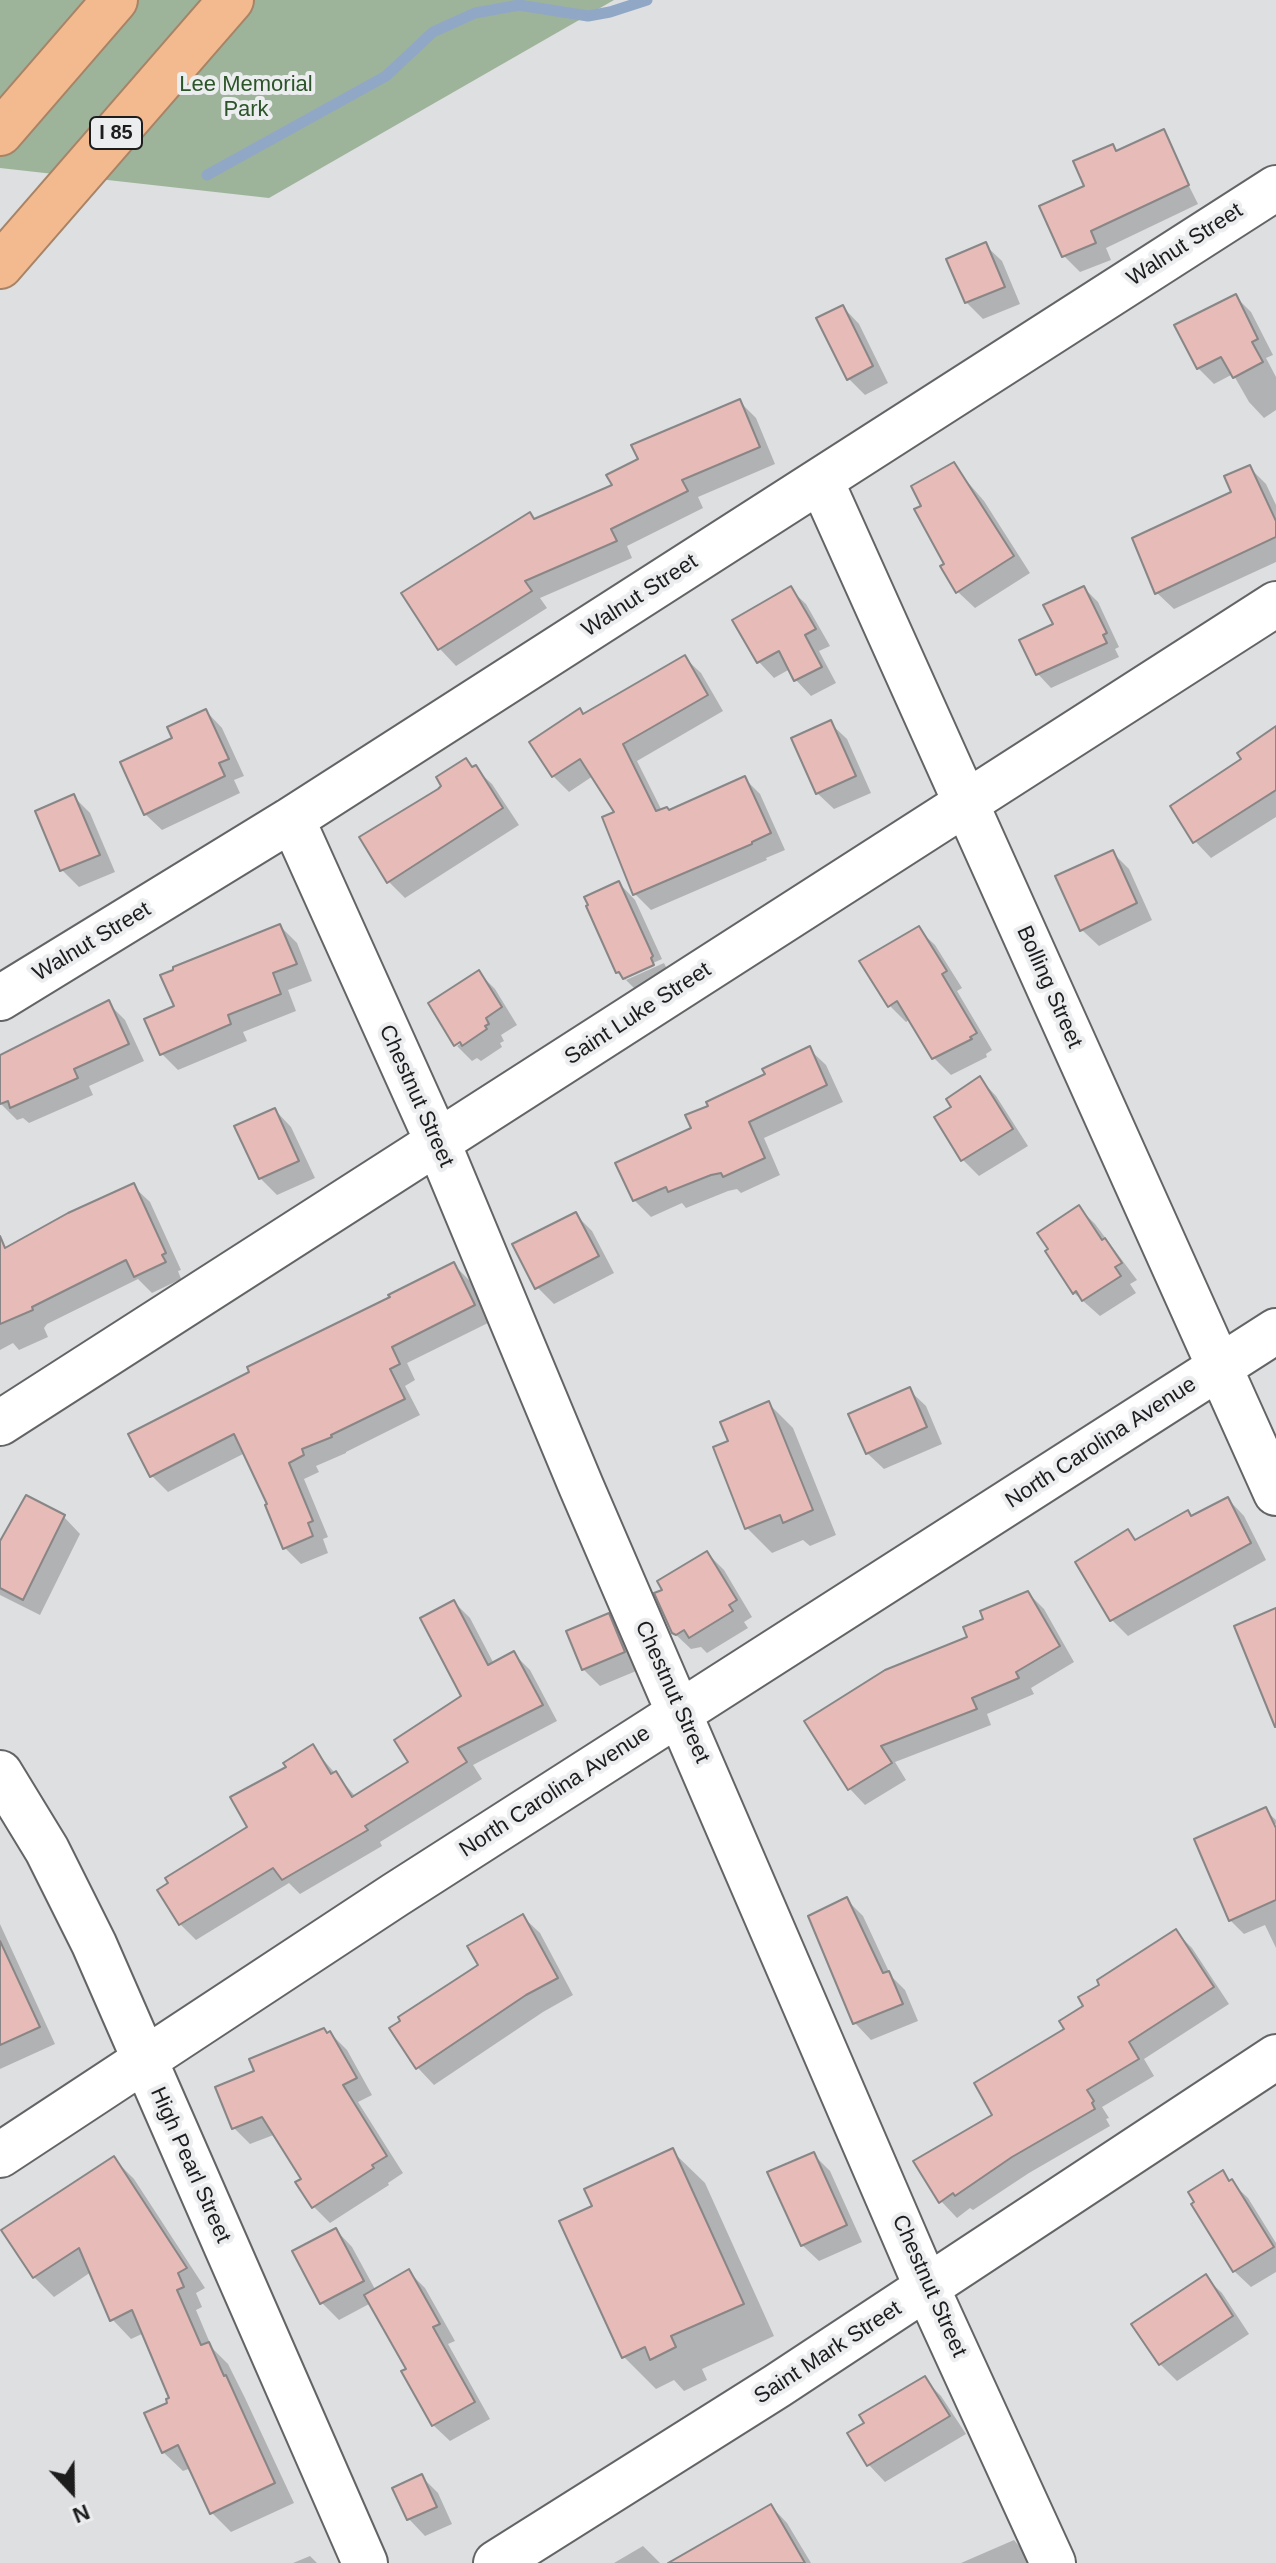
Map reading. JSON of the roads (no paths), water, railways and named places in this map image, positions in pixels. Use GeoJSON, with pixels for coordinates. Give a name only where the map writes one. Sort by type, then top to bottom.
{"type":"FeatureCollection","features":[{"type":"Feature","properties":{"kind":"highway"},"geometry":{"type":"LineString","coordinates":[[0,133],[115,0]]}},
{"type":"Feature","properties":{"kind":"highway","name":"I 85"},"geometry":{"type":"LineString","coordinates":[[0,266],[231,0]]}},
{"type":"Feature","properties":{"kind":"street","name":"Walnut Street"},"geometry":{"type":"LineString","coordinates":[[0,998],[292,819],[1276,188]]}},
{"type":"Feature","properties":{"kind":"street","name":"Bolling Street"},"geometry":{"type":"LineString","coordinates":[[821,481],[1276,1493]]}},
{"type":"Feature","properties":{"kind":"street","name":"Saint Luke Street"},"geometry":{"type":"LineString","coordinates":[[0,1423],[1276,604]]}},
{"type":"Feature","properties":{"kind":"street","name":"Chestnut Street"},"geometry":{"type":"LineString","coordinates":[[292,819],[438,1143],[581,1486],[927,2288],[1053,2563]]}},
{"type":"Feature","properties":{"kind":"street","name":"North Carolina Avenue"},"geometry":{"type":"LineString","coordinates":[[0,2155],[382,1903],[1276,1331]]}},
{"type":"Feature","properties":{"kind":"street","name":"High Pearl Street"},"geometry":{"type":"LineString","coordinates":[[0,1773],[47,1850],[94,1944],[365,2563]]}},
{"type":"Feature","properties":{"kind":"street","name":"Saint Mark Street"},"geometry":{"type":"LineString","coordinates":[[496,2563],[777,2386],[1276,2057]]}},
{"type":"Feature","properties":{"kind":"waterway"},"geometry":{"type":"LineString","coordinates":[[207,175],[386,76],[433,32],[475,13],[519,5],[588,16],[647,0]]}},
{"type":"Feature","properties":{"kind":"park label","name":"Lee Memorial Park"},"geometry":{"type":"Point","coordinates":[246,98]}}]}
